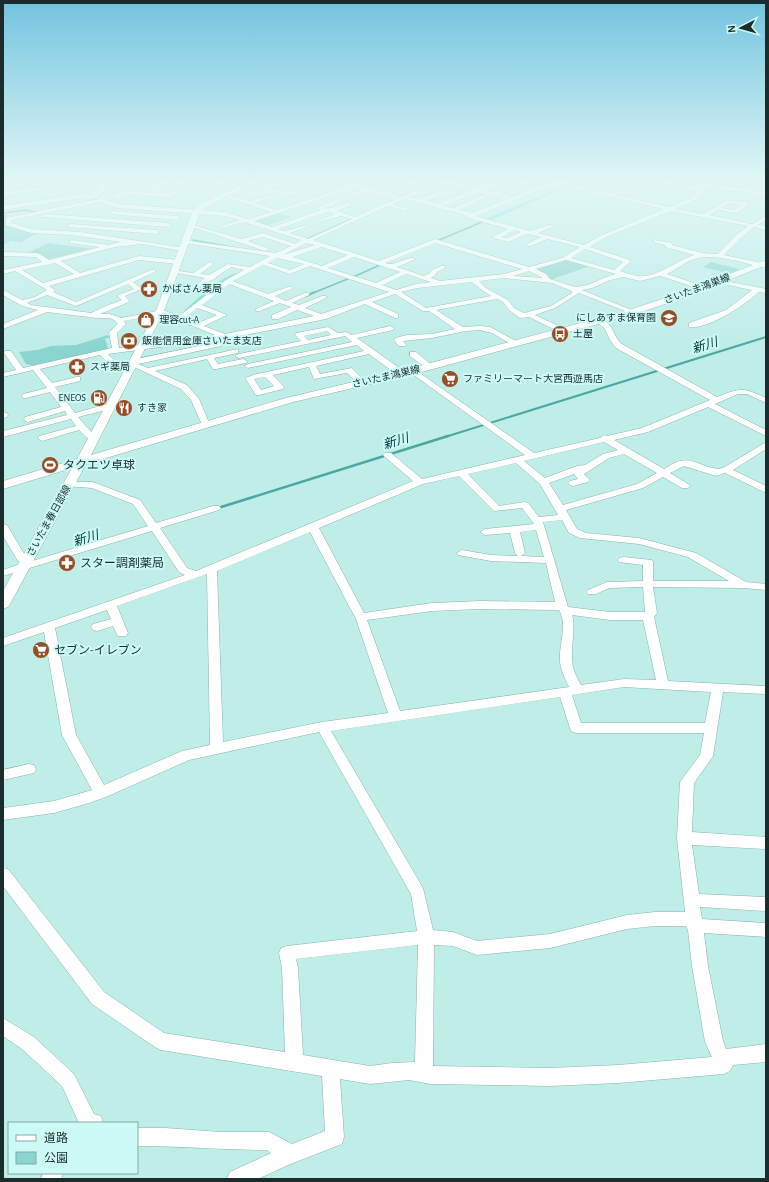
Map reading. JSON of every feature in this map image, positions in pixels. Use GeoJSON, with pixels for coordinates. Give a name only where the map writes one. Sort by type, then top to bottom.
{"type":"FeatureCollection","features":[{"type":"Feature","properties":{"kind":"main road","name":"さいたま春日部線"},"geometry":{"type":"LineString","coordinates":[[3,604],[142,349],[160,312],[187,237]]}},
{"type":"Feature","properties":{"kind":"main road","name":"さいたま鴻巣線"},"geometry":{"type":"LineString","coordinates":[[3,484],[290,400],[414,371],[632,312],[704,288],[764,264]]}},
{"type":"Feature","properties":{"kind":"street"},"geometry":{"type":"LineString","coordinates":[[106,237],[275,256],[288,256],[320,245]]}},
{"type":"Feature","properties":{"kind":"street"},"geometry":{"type":"LineString","coordinates":[[3,272],[108,247],[139,242],[148,237]]}},
{"type":"Feature","properties":{"kind":"street"},"geometry":{"type":"LineString","coordinates":[[228,237],[274,252],[305,240]]}},
{"type":"Feature","properties":{"kind":"street"},"geometry":{"type":"LineString","coordinates":[[243,242],[257,237]]}},
{"type":"Feature","properties":{"kind":"street"},"geometry":{"type":"LineString","coordinates":[[270,237],[292,244]]}},
{"type":"Feature","properties":{"kind":"street"},"geometry":{"type":"LineString","coordinates":[[296,237],[442,283]]}},
{"type":"Feature","properties":{"kind":"street"},"geometry":{"type":"LineString","coordinates":[[180,318],[228,281],[311,237]]}},
{"type":"Feature","properties":{"kind":"street"},"geometry":{"type":"LineString","coordinates":[[499,237],[508,240],[515,237]]}},
{"type":"Feature","properties":{"kind":"street"},"geometry":{"type":"LineString","coordinates":[[529,245],[546,237]]}},
{"type":"Feature","properties":{"kind":"street"},"geometry":{"type":"LineString","coordinates":[[547,237],[628,260],[615,272]]}},
{"type":"Feature","properties":{"kind":"street"},"geometry":{"type":"LineString","coordinates":[[134,363],[223,339],[323,317],[416,286],[504,276],[565,258],[602,237]]}},
{"type":"Feature","properties":{"kind":"street"},"geometry":{"type":"LineString","coordinates":[[720,256],[731,246],[737,237]]}},
{"type":"Feature","properties":{"kind":"street"},"geometry":{"type":"LineString","coordinates":[[380,263],[438,241],[530,268],[544,275],[547,280]]}},
{"type":"Feature","properties":{"kind":"street"},"geometry":{"type":"LineString","coordinates":[[656,241],[670,244],[667,246],[702,255],[720,256],[764,264]]}},
{"type":"Feature","properties":{"kind":"street"},"geometry":{"type":"LineString","coordinates":[[72,242],[108,247]]}},
{"type":"Feature","properties":{"kind":"street"},"geometry":{"type":"LineString","coordinates":[[3,254],[38,255],[47,262]]}},
{"type":"Feature","properties":{"kind":"street"},"geometry":{"type":"LineString","coordinates":[[323,268],[354,255]]}},
{"type":"Feature","properties":{"kind":"street"},"geometry":{"type":"LineString","coordinates":[[565,258],[640,280],[670,271],[690,258],[702,255]]}},
{"type":"Feature","properties":{"kind":"street"},"geometry":{"type":"LineString","coordinates":[[288,256],[396,292],[417,306],[425,310],[430,309],[462,330]]}},
{"type":"Feature","properties":{"kind":"street"},"geometry":{"type":"LineString","coordinates":[[42,285],[140,258],[176,266],[194,274],[228,281],[323,317]]}},
{"type":"Feature","properties":{"kind":"street"},"geometry":{"type":"LineString","coordinates":[[392,267],[412,258]]}},
{"type":"Feature","properties":{"kind":"street"},"geometry":{"type":"LineString","coordinates":[[55,260],[79,275]]}},
{"type":"Feature","properties":{"kind":"street"},"geometry":{"type":"LineString","coordinates":[[262,263],[290,272],[310,264]]}},
{"type":"Feature","properties":{"kind":"street"},"geometry":{"type":"LineString","coordinates":[[194,274],[210,264]]}},
{"type":"Feature","properties":{"kind":"street"},"geometry":{"type":"LineString","coordinates":[[199,285],[230,265],[250,269]]}},
{"type":"Feature","properties":{"kind":"street"},"geometry":{"type":"LineString","coordinates":[[425,278],[433,274],[434,271],[443,267]]}},
{"type":"Feature","properties":{"kind":"street"},"geometry":{"type":"LineString","coordinates":[[16,269],[29,278],[52,290],[48,293],[21,303]]}},
{"type":"Feature","properties":{"kind":"street"},"geometry":{"type":"LineString","coordinates":[[48,293],[76,304],[153,271]]}},
{"type":"Feature","properties":{"kind":"street"},"geometry":{"type":"LineString","coordinates":[[377,285],[406,272]]}},
{"type":"Feature","properties":{"kind":"street"},"geometry":{"type":"LineString","coordinates":[[575,290],[590,287],[611,277],[623,274]]}},
{"type":"Feature","properties":{"kind":"street"},"geometry":{"type":"LineString","coordinates":[[662,274],[704,288]]}},
{"type":"Feature","properties":{"kind":"street"},"geometry":{"type":"LineString","coordinates":[[504,276],[522,279],[547,280],[632,312]]}},
{"type":"Feature","properties":{"kind":"street"},"geometry":{"type":"LineString","coordinates":[[474,280],[484,289],[506,301],[511,309],[523,316],[561,304],[575,294],[575,290]]}},
{"type":"Feature","properties":{"kind":"street"},"geometry":{"type":"LineString","coordinates":[[92,315],[108,307],[126,301],[120,296],[139,289],[129,282]]}},
{"type":"Feature","properties":{"kind":"street"},"geometry":{"type":"LineString","coordinates":[[720,282],[762,290]]}},
{"type":"Feature","properties":{"kind":"street"},"geometry":{"type":"LineString","coordinates":[[269,296],[290,288]]}},
{"type":"Feature","properties":{"kind":"street"},"geometry":{"type":"LineString","coordinates":[[692,325],[723,315],[762,290]]}},
{"type":"Feature","properties":{"kind":"street"},"geometry":{"type":"LineString","coordinates":[[3,292],[29,307],[48,310],[110,316],[120,320],[160,312],[180,318],[223,339],[256,376]]}},
{"type":"Feature","properties":{"kind":"street"},"geometry":{"type":"LineString","coordinates":[[258,310],[308,294]]}},
{"type":"Feature","properties":{"kind":"street"},"geometry":{"type":"LineString","coordinates":[[3,327],[48,310],[79,295]]}},
{"type":"Feature","properties":{"kind":"street"},"geometry":{"type":"LineString","coordinates":[[275,317],[324,297]]}},
{"type":"Feature","properties":{"kind":"street"},"geometry":{"type":"LineString","coordinates":[[436,308],[498,298]]}},
{"type":"Feature","properties":{"kind":"street"},"geometry":{"type":"LineString","coordinates":[[366,302],[395,316]]}},
{"type":"Feature","properties":{"kind":"street"},"geometry":{"type":"LineString","coordinates":[[197,306],[223,315],[198,326]]}},
{"type":"Feature","properties":{"kind":"street"},"geometry":{"type":"LineString","coordinates":[[529,314],[562,331]]}},
{"type":"Feature","properties":{"kind":"street"},"geometry":{"type":"LineString","coordinates":[[116,350],[113,332],[121,326],[122,324],[120,320]]}},
{"type":"Feature","properties":{"kind":"street"},"geometry":{"type":"LineString","coordinates":[[600,321],[610,328],[615,343],[619,346],[766,433]]}},
{"type":"Feature","properties":{"kind":"street"},"geometry":{"type":"LineString","coordinates":[[350,338],[390,328]]}},
{"type":"Feature","properties":{"kind":"street"},"geometry":{"type":"LineString","coordinates":[[402,344],[398,340],[414,336],[432,336],[474,328],[488,330],[515,344]]}},
{"type":"Feature","properties":{"kind":"street"},"geometry":{"type":"LineString","coordinates":[[209,357],[216,367],[306,342],[346,334],[369,352],[402,374]]}},
{"type":"Feature","properties":{"kind":"street"},"geometry":{"type":"LineString","coordinates":[[3,375],[102,352],[142,349],[223,339]]}},
{"type":"Feature","properties":{"kind":"street"},"geometry":{"type":"LineString","coordinates":[[148,370],[209,357],[241,359],[357,343]]}},
{"type":"Feature","properties":{"kind":"street"},"geometry":{"type":"LineString","coordinates":[[102,352],[110,360],[142,349]]}},
{"type":"Feature","properties":{"kind":"street"},"geometry":{"type":"LineString","coordinates":[[267,374],[280,387],[259,393],[249,378],[311,364],[369,352]]}},
{"type":"Feature","properties":{"kind":"street"},"geometry":{"type":"LineString","coordinates":[[8,353],[21,371]]}},
{"type":"Feature","properties":{"kind":"street"},"geometry":{"type":"LineString","coordinates":[[413,354],[429,366]]}},
{"type":"Feature","properties":{"kind":"street"},"geometry":{"type":"LineString","coordinates":[[134,363],[184,387],[193,396],[206,425]]}},
{"type":"Feature","properties":{"kind":"street"},"geometry":{"type":"LineString","coordinates":[[311,364],[316,377],[349,370],[363,383]]}},
{"type":"Feature","properties":{"kind":"street"},"geometry":{"type":"LineString","coordinates":[[35,367],[82,427],[90,436],[95,437]]}},
{"type":"Feature","properties":{"kind":"street"},"geometry":{"type":"LineString","coordinates":[[414,371],[531,455]]}},
{"type":"Feature","properties":{"kind":"street"},"geometry":{"type":"LineString","coordinates":[[26,396],[77,379]]}},
{"type":"Feature","properties":{"kind":"street"},"geometry":{"type":"LineString","coordinates":[[3,642],[197,575],[420,482],[604,438],[645,430],[737,392],[748,392],[766,401]]}},
{"type":"Feature","properties":{"kind":"street"},"geometry":{"type":"LineString","coordinates":[[3,434],[111,406]]}},
{"type":"Feature","properties":{"kind":"street"},"geometry":{"type":"LineString","coordinates":[[28,419],[67,408]]}},
{"type":"Feature","properties":{"kind":"street"},"geometry":{"type":"LineString","coordinates":[[42,438],[82,427]]}},
{"type":"Feature","properties":{"kind":"street"},"geometry":{"type":"LineString","coordinates":[[604,438],[685,486]]}},
{"type":"Feature","properties":{"kind":"street"},"geometry":{"type":"LineString","coordinates":[[485,532],[514,529],[538,523],[562,513],[640,486],[682,463],[716,473],[726,470],[766,445]]}},
{"type":"Feature","properties":{"kind":"street"},"geometry":{"type":"LineString","coordinates":[[573,483],[585,480],[578,473],[606,456],[625,451]]}},
{"type":"Feature","properties":{"kind":"street"},"geometry":{"type":"LineString","coordinates":[[388,455],[420,482]]}},
{"type":"Feature","properties":{"kind":"street"},"geometry":{"type":"LineString","coordinates":[[517,459],[544,482],[573,531],[584,536],[640,541],[692,555],[743,585]]}},
{"type":"Feature","properties":{"kind":"street"},"geometry":{"type":"LineString","coordinates":[[544,482],[580,468],[587,468]]}},
{"type":"Feature","properties":{"kind":"street"},"geometry":{"type":"LineString","coordinates":[[726,470],[766,490]]}},
{"type":"Feature","properties":{"kind":"street"},"geometry":{"type":"LineString","coordinates":[[462,472],[497,509],[525,505],[538,523],[568,622],[566,666],[576,728],[711,728]]}},
{"type":"Feature","properties":{"kind":"street"},"geometry":{"type":"LineString","coordinates":[[69,484],[93,485],[137,502],[183,570],[197,575]]}},
{"type":"Feature","properties":{"kind":"street"},"geometry":{"type":"LineString","coordinates":[[3,573],[26,564],[216,508]]}},
{"type":"Feature","properties":{"kind":"street"},"geometry":{"type":"LineString","coordinates":[[3,527],[26,564]]}},
{"type":"Feature","properties":{"kind":"street"},"geometry":{"type":"LineString","coordinates":[[313,527],[360,617],[395,716]]}},
{"type":"Feature","properties":{"kind":"street"},"geometry":{"type":"LineString","coordinates":[[514,529],[520,553]]}},
{"type":"Feature","properties":{"kind":"street"},"geometry":{"type":"LineString","coordinates":[[462,553],[491,558],[550,560]]}},
{"type":"Feature","properties":{"kind":"street"},"geometry":{"type":"LineString","coordinates":[[623,560],[648,562],[648,595],[651,613],[648,616],[663,685]]}},
{"type":"Feature","properties":{"kind":"street"},"geometry":{"type":"LineString","coordinates":[[212,569],[218,748]]}},
{"type":"Feature","properties":{"kind":"street"},"geometry":{"type":"LineString","coordinates":[[592,592],[607,585],[743,585],[766,587]]}},
{"type":"Feature","properties":{"kind":"street"},"geometry":{"type":"LineString","coordinates":[[110,605],[122,633]]}},
{"type":"Feature","properties":{"kind":"street"},"geometry":{"type":"LineString","coordinates":[[360,617],[432,607],[480,605],[563,608],[610,616],[648,616]]}},
{"type":"Feature","properties":{"kind":"street"},"geometry":{"type":"LineString","coordinates":[[97,627],[117,620]]}},
{"type":"Feature","properties":{"kind":"street"},"geometry":{"type":"LineString","coordinates":[[49,627],[69,735],[101,793]]}},
{"type":"Feature","properties":{"kind":"street"},"geometry":{"type":"LineString","coordinates":[[3,814],[54,807],[101,793],[173,760],[218,748],[322,727],[624,683],[766,690]]}},
{"type":"Feature","properties":{"kind":"street"},"geometry":{"type":"LineString","coordinates":[[3,874],[98,998],[161,1040],[370,1075],[383,1072],[424,1071],[431,1075],[550,1077],[618,1074],[724,1066],[722,1058],[714,1042],[693,922],[684,838],[687,782],[706,756],[718,688]]}},
{"type":"Feature","properties":{"kind":"street"},"geometry":{"type":"LineString","coordinates":[[322,727],[418,893],[425,934],[424,1071]]}},
{"type":"Feature","properties":{"kind":"street"},"geometry":{"type":"LineString","coordinates":[[3,775],[28,770]]}},
{"type":"Feature","properties":{"kind":"street"},"geometry":{"type":"LineString","coordinates":[[684,838],[766,843]]}},
{"type":"Feature","properties":{"kind":"street"},"geometry":{"type":"LineString","coordinates":[[691,900],[766,904]]}},
{"type":"Feature","properties":{"kind":"street"},"geometry":{"type":"LineString","coordinates":[[286,948],[425,934],[453,939],[477,948],[550,941],[627,922],[654,919],[766,930]]}},
{"type":"Feature","properties":{"kind":"street"},"geometry":{"type":"LineString","coordinates":[[294,1062],[290,968],[287,953],[425,934]]}},
{"type":"Feature","properties":{"kind":"street"},"geometry":{"type":"LineString","coordinates":[[3,1026],[28,1043],[68,1080],[86,1120]]}},
{"type":"Feature","properties":{"kind":"street"},"geometry":{"type":"LineString","coordinates":[[722,1058],[766,1053]]}},
{"type":"Feature","properties":{"kind":"street"},"geometry":{"type":"LineString","coordinates":[[236,1179],[291,1154],[335,1137],[330,1068]]}},
{"type":"Feature","properties":{"kind":"street"},"geometry":{"type":"LineString","coordinates":[[138,1137],[165,1137],[221,1141],[269,1141],[291,1154]]}},
{"type":"Feature","properties":{"kind":"green space"},"geometry":{"type":"Polygon","coordinates":[[[3,237],[30,237],[21,242],[11,241],[3,245],[3,237]]]}},
{"type":"Feature","properties":{"kind":"green space"},"geometry":{"type":"Polygon","coordinates":[[[48,243],[94,249],[47,259],[40,254],[28,253],[48,243]]]}},
{"type":"Feature","properties":{"kind":"green space"},"geometry":{"type":"Polygon","coordinates":[[[567,259],[590,266],[550,280],[535,269],[567,259]]]}},
{"type":"Feature","properties":{"kind":"green space"},"geometry":{"type":"Polygon","coordinates":[[[711,262],[739,269],[730,274],[703,267],[711,262]]]}},
{"type":"Feature","properties":{"kind":"green space"},"geometry":{"type":"Polygon","coordinates":[[[108,335],[110,338],[105,338],[108,349],[32,367],[31,365],[26,364],[19,352],[38,350],[51,346],[76,345],[108,335]]]}},
{"type":"Feature","properties":{"kind":"waterway"},"geometry":{"type":"LineString","coordinates":[[305,240],[311,237]]}},
{"type":"Feature","properties":{"kind":"waterway"},"geometry":{"type":"LineString","coordinates":[[437,241],[446,237]]}},
{"type":"Feature","properties":{"kind":"waterway"},"geometry":{"type":"LineString","coordinates":[[193,240],[237,248]]}},
{"type":"Feature","properties":{"kind":"waterway"},"geometry":{"type":"LineString","coordinates":[[353,277],[380,265]]}},
{"type":"Feature","properties":{"kind":"waterway"},"geometry":{"type":"LineString","coordinates":[[173,325],[211,292],[236,275]]}},
{"type":"Feature","properties":{"kind":"waterway"},"geometry":{"type":"LineString","coordinates":[[313,293],[350,278]]}},
{"type":"Feature","properties":{"kind":"waterway"},"geometry":{"type":"LineString","coordinates":[[306,296],[315,292]]}},
{"type":"Feature","properties":{"kind":"waterway","name":"新川"},"geometry":{"type":"LineString","coordinates":[[445,437],[766,337]]}},
{"type":"Feature","properties":{"kind":"waterway","name":"新川"},"geometry":{"type":"LineString","coordinates":[[218,508],[448,436]]}},
{"type":"Feature","properties":{"kind":"place","name":"かばさん薬局"},"geometry":{"type":"Point","coordinates":[149,289]}},
{"type":"Feature","properties":{"kind":"place","name":"にしあすま保育園"},"geometry":{"type":"Point","coordinates":[669,318]}},
{"type":"Feature","properties":{"kind":"place","name":"理容cut-A"},"geometry":{"type":"Point","coordinates":[146,320]}},
{"type":"Feature","properties":{"kind":"place","name":"土屋"},"geometry":{"type":"Point","coordinates":[560,334]}},
{"type":"Feature","properties":{"kind":"place","name":"飯能信用金庫さいたま支店"},"geometry":{"type":"Point","coordinates":[129,341]}},
{"type":"Feature","properties":{"kind":"place","name":"スギ薬局"},"geometry":{"type":"Point","coordinates":[77,367]}},
{"type":"Feature","properties":{"kind":"place","name":"ファミリーマート大宮西遊馬店"},"geometry":{"type":"Point","coordinates":[450,379]}},
{"type":"Feature","properties":{"kind":"place","name":"ENEOS"},"geometry":{"type":"Point","coordinates":[99,398]}},
{"type":"Feature","properties":{"kind":"place","name":"すき家"},"geometry":{"type":"Point","coordinates":[124,408]}},
{"type":"Feature","properties":{"kind":"place","name":"タクエツ卓球"},"geometry":{"type":"Point","coordinates":[50,465]}},
{"type":"Feature","properties":{"kind":"place","name":"スター調剤薬局"},"geometry":{"type":"Point","coordinates":[67,563]}},
{"type":"Feature","properties":{"kind":"place","name":"セブン-イレブン"},"geometry":{"type":"Point","coordinates":[41,650]}}]}
